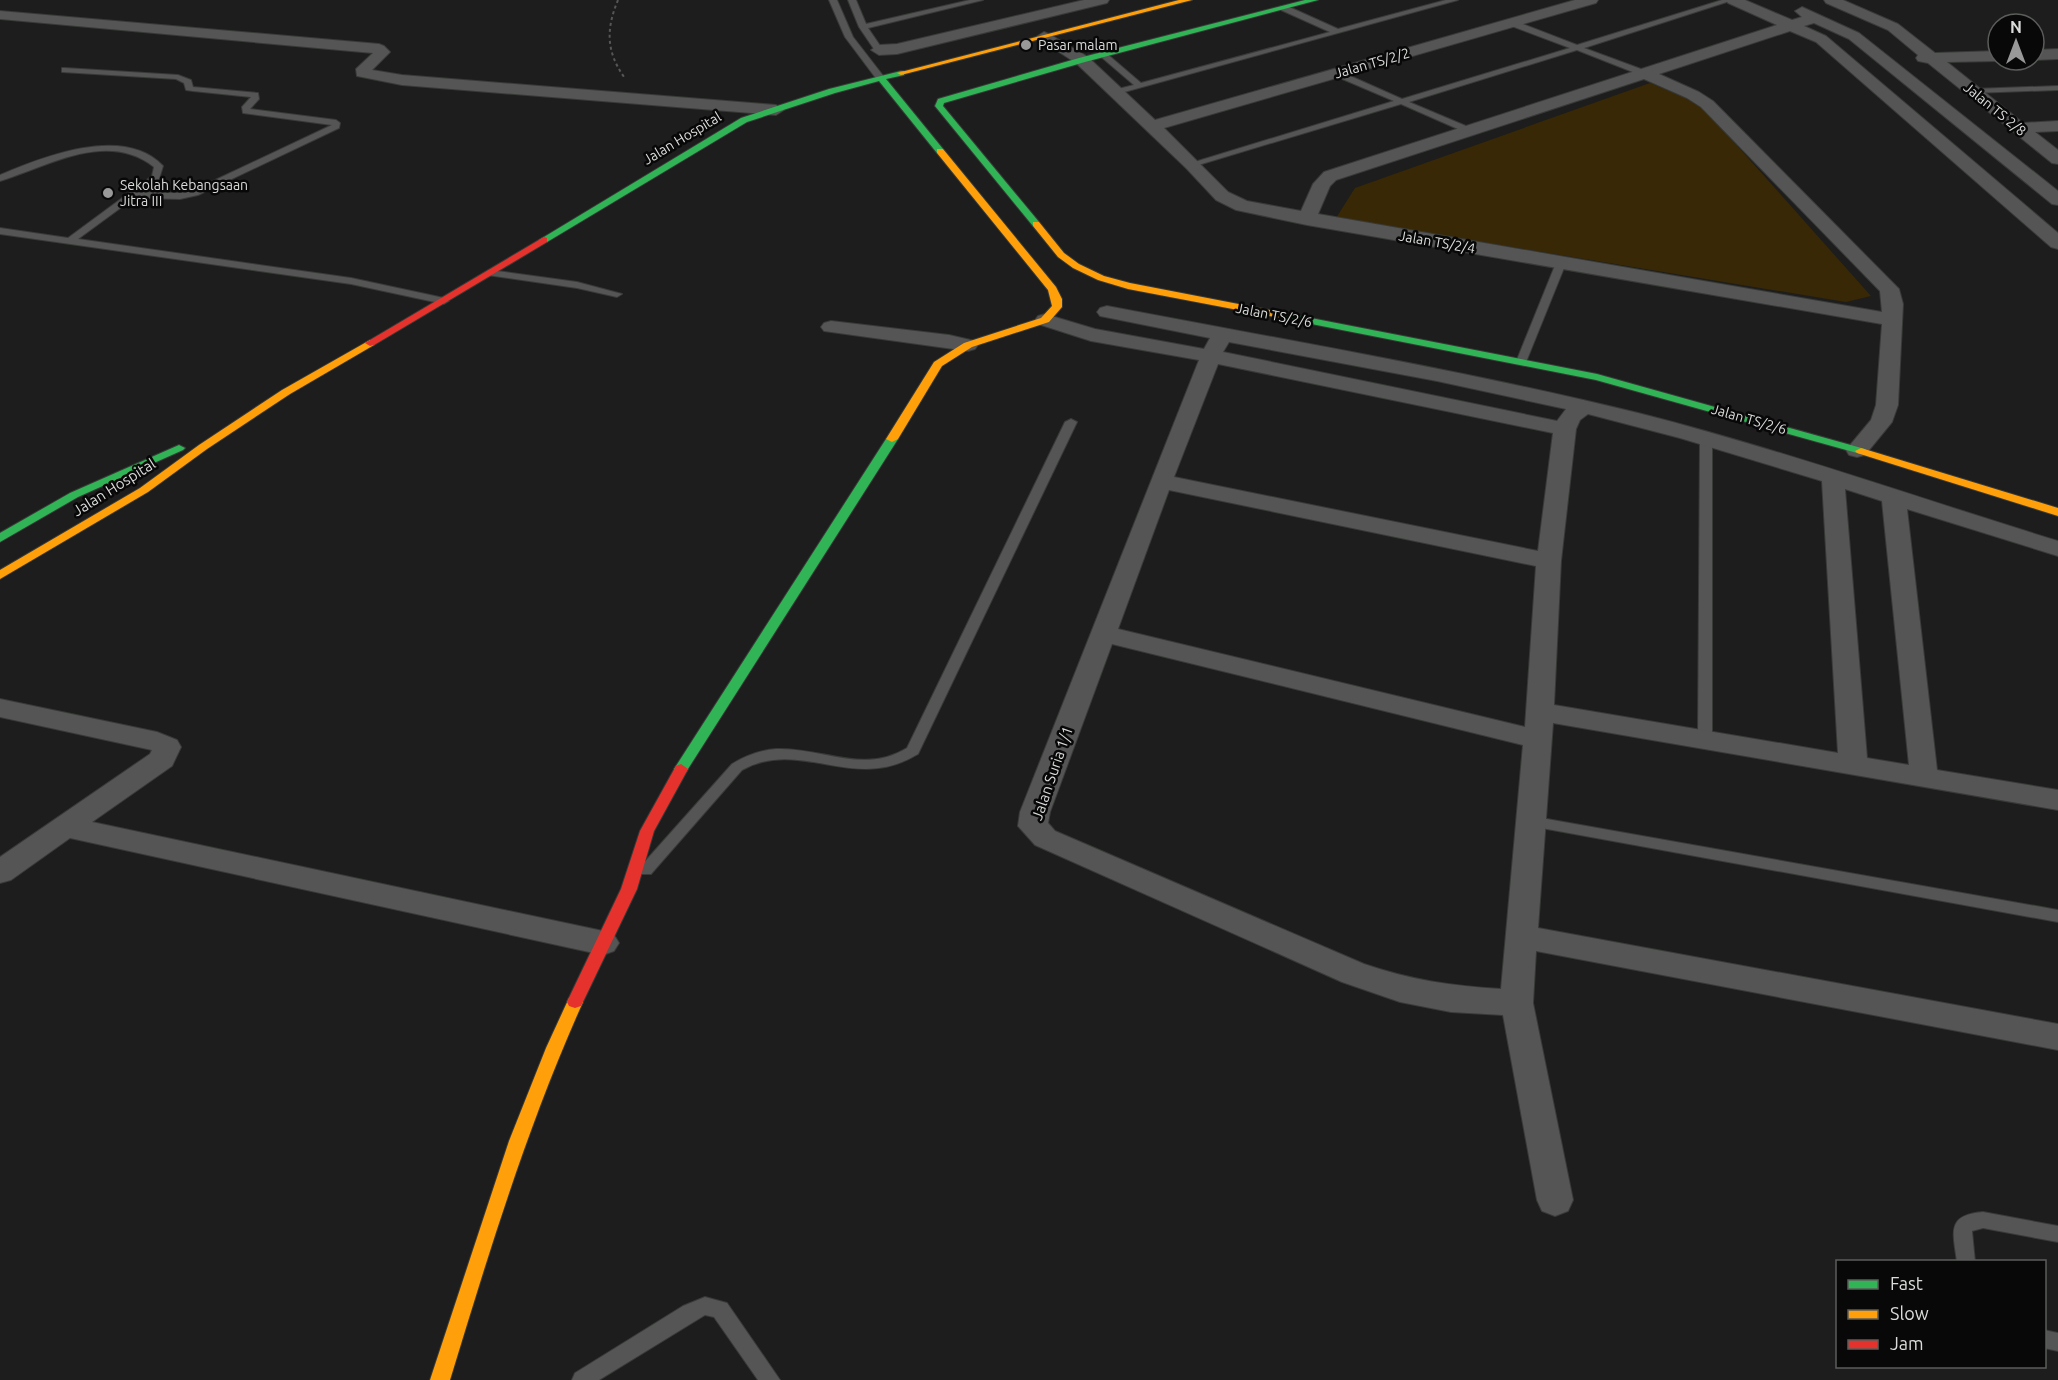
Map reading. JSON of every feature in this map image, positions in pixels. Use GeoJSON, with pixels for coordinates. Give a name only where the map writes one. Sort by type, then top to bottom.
{"type":"FeatureCollection","features":[{"type":"Feature","properties":{"kind":"street"},"geometry":{"type":"LineString","coordinates":[[879,50],[897,49],[1102,0]]}},
{"type":"Feature","properties":{"kind":"street","name":"Jalan Hospital"},"geometry":{"type":"LineString","coordinates":[[0,575],[144,490],[286,392],[444,301],[744,120],[832,91],[1188,0]]}},
{"type":"Feature","properties":{"kind":"street","name":"Jalan TS/2/6"},"geometry":{"type":"LineString","coordinates":[[1314,0],[1082,60],[938,103],[1061,255],[1071,264],[1101,279],[1521,362],[1630,386],[1857,450],[2058,512]]}},
{"type":"Feature","properties":{"kind":"street"},"geometry":{"type":"LineString","coordinates":[[1531,0],[1565,5]]}},
{"type":"Feature","properties":{"kind":"street","name":"Jalan TS/2/2"},"geometry":{"type":"LineString","coordinates":[[1152,126],[1512,23],[1565,5],[1591,0]]}},
{"type":"Feature","properties":{"kind":"street"},"geometry":{"type":"LineString","coordinates":[[1731,0],[1794,25],[1821,39],[2058,243]]}},
{"type":"Feature","properties":{"kind":"street","name":"Jalan TS 2/8"},"geometry":{"type":"LineString","coordinates":[[1831,0],[1893,27],[2058,159]]}},
{"type":"Feature","properties":{"kind":"street"},"geometry":{"type":"LineString","coordinates":[[1785,4],[1845,30],[1884,59],[2058,201]]}},
{"type":"Feature","properties":{"kind":"street"},"geometry":{"type":"LineString","coordinates":[[0,15],[379,49],[381,54],[364,69],[365,75],[402,80],[776,110]]}},
{"type":"Feature","properties":{"kind":"street"},"geometry":{"type":"LineString","coordinates":[[1307,219],[1322,184],[1330,176],[1817,17]]}},
{"type":"Feature","properties":{"kind":"street","name":"Jalan TS/2/4"},"geometry":{"type":"LineString","coordinates":[[1044,37],[1082,60],[1229,201],[1242,206],[1891,320]]}},
{"type":"Feature","properties":{"kind":"street"},"geometry":{"type":"LineString","coordinates":[[1884,59],[1986,56]]}},
{"type":"Feature","properties":{"kind":"street"},"geometry":{"type":"LineString","coordinates":[[1646,74],[1693,95],[1707,104],[1889,289],[1893,304],[1887,405],[1881,422],[1857,450]]}},
{"type":"Feature","properties":{"kind":"street"},"geometry":{"type":"LineString","coordinates":[[440,1380],[513,1150],[565,1023],[629,889],[647,831],[668,789],[854,502],[938,364],[968,345],[1045,320],[1058,308],[1058,297],[1053,289],[881,79]]}},
{"type":"Feature","properties":{"kind":"street"},"geometry":{"type":"LineString","coordinates":[[2018,128],[2058,126]]}},
{"type":"Feature","properties":{"kind":"street"},"geometry":{"type":"LineString","coordinates":[[1107,312],[1216,346],[1565,429]]}},
{"type":"Feature","properties":{"kind":"street"},"geometry":{"type":"LineString","coordinates":[[1045,320],[1091,335],[1216,346],[1584,407],[1706,438],[2058,549]]}},
{"type":"Feature","properties":{"kind":"street"},"geometry":{"type":"LineString","coordinates":[[831,327],[949,340],[968,345]]}},
{"type":"Feature","properties":{"kind":"street","name":"Jalan Suria 1/1"},"geometry":{"type":"LineString","coordinates":[[1216,346],[1161,481],[1035,812],[1033,826],[1045,838],[1353,973],[1400,989],[1451,999],[1517,1003]]}},
{"type":"Feature","properties":{"kind":"street"},"geometry":{"type":"LineString","coordinates":[[1555,1200],[1517,1003],[1549,561],[1565,429],[1570,417],[1584,407]]}},
{"type":"Feature","properties":{"kind":"street","name":"Jalan Hospital"},"geometry":{"type":"LineString","coordinates":[[0,538],[100,482],[241,421]]}},
{"type":"Feature","properties":{"kind":"street"},"geometry":{"type":"LineString","coordinates":[[1833,477],[1853,765]]}},
{"type":"Feature","properties":{"kind":"street"},"geometry":{"type":"LineString","coordinates":[[1161,481],[1549,561]]}},
{"type":"Feature","properties":{"kind":"street"},"geometry":{"type":"LineString","coordinates":[[1894,498],[1924,777]]}},
{"type":"Feature","properties":{"kind":"street"},"geometry":{"type":"LineString","coordinates":[[1104,634],[1538,726],[1705,741],[2058,800]]}},
{"type":"Feature","properties":{"kind":"street"},"geometry":{"type":"LineString","coordinates":[[0,708],[157,741],[167,747],[162,759],[0,872]]}},
{"type":"Feature","properties":{"kind":"street"},"geometry":{"type":"LineString","coordinates":[[63,826],[603,943]]}},
{"type":"Feature","properties":{"kind":"street"},"geometry":{"type":"LineString","coordinates":[[1522,937],[2058,1037]]}},
{"type":"Feature","properties":{"kind":"lane"},"geometry":{"type":"LineString","coordinates":[[833,0],[849,37],[881,79]]}},
{"type":"Feature","properties":{"kind":"lane"},"geometry":{"type":"LineString","coordinates":[[852,0],[863,27],[879,50]]}},
{"type":"Feature","properties":{"kind":"lane"},"geometry":{"type":"LineString","coordinates":[[863,27],[979,0]]}},
{"type":"Feature","properties":{"kind":"lane"},"geometry":{"type":"LineString","coordinates":[[1117,92],[1454,0]]}},
{"type":"Feature","properties":{"kind":"lane"},"geometry":{"type":"LineString","coordinates":[[1192,164],[1731,0]]}},
{"type":"Feature","properties":{"kind":"lane"},"geometry":{"type":"LineString","coordinates":[[1284,8],[1335,31]]}},
{"type":"Feature","properties":{"kind":"lane"},"geometry":{"type":"LineString","coordinates":[[1512,23],[1646,74]]}},
{"type":"Feature","properties":{"kind":"lane"},"geometry":{"type":"LineString","coordinates":[[1103,55],[1139,85]]}},
{"type":"Feature","properties":{"kind":"lane"},"geometry":{"type":"LineString","coordinates":[[65,70],[178,77],[188,82],[189,88],[193,89],[255,95],[255,99],[246,107],[246,111],[336,123],[336,126],[195,193],[180,196],[133,195]]}},
{"type":"Feature","properties":{"kind":"lane"},"geometry":{"type":"LineString","coordinates":[[1336,73],[1470,131]]}},
{"type":"Feature","properties":{"kind":"lane"},"geometry":{"type":"LineString","coordinates":[[1973,91],[2058,88]]}},
{"type":"Feature","properties":{"kind":"lane"},"geometry":{"type":"LineString","coordinates":[[0,178],[28,165],[63,154],[110,149],[134,151],[151,157],[159,166],[156,177],[71,240]]}},
{"type":"Feature","properties":{"kind":"lane"},"geometry":{"type":"LineString","coordinates":[[0,231],[351,281],[444,301]]}},
{"type":"Feature","properties":{"kind":"lane"},"geometry":{"type":"LineString","coordinates":[[1521,362],[1561,263]]}},
{"type":"Feature","properties":{"kind":"lane"},"geometry":{"type":"LineString","coordinates":[[490,273],[577,285],[616,294]]}},
{"type":"Feature","properties":{"kind":"lane"},"geometry":{"type":"LineString","coordinates":[[629,889],[737,767],[748,761],[778,754],[867,765],[886,765],[913,751],[1071,422]]}},
{"type":"Feature","properties":{"kind":"lane"},"geometry":{"type":"LineString","coordinates":[[1705,741],[1706,438]]}},
{"type":"Feature","properties":{"kind":"lane"},"geometry":{"type":"LineString","coordinates":[[1530,821],[2058,916]]}},
{"type":"Feature","properties":{"kind":"lane"},"geometry":{"type":"LineString","coordinates":[[1966,1260],[1962,1228],[1970,1221],[1983,1220],[2058,1234]]}},
{"type":"Feature","properties":{"kind":"lane"},"geometry":{"type":"LineString","coordinates":[[582,1380],[690,1312],[705,1306],[720,1310],[770,1380]]}},
{"type":"Feature","properties":{"kind":"path"},"geometry":{"type":"LineString","coordinates":[[618,0],[606,38],[617,68],[639,98]]}},
{"type":"Feature","properties":{"kind":"shaded area"},"geometry":{"type":"Polygon","coordinates":[[[1650,83],[1700,104],[1871,296],[1846,302],[1336,218],[1355,188],[1650,83]]]}},
{"type":"Feature","properties":{"kind":"traffic: fast"},"geometry":{"type":"LineString","coordinates":[[1036,224],[939,106],[941,101],[1082,60],[1314,0]]}},
{"type":"Feature","properties":{"kind":"traffic: fast"},"geometry":{"type":"LineString","coordinates":[[544,240],[744,120],[832,91],[901,73]]}},
{"type":"Feature","properties":{"kind":"traffic: fast"},"geometry":{"type":"LineString","coordinates":[[881,79],[940,151]]}},
{"type":"Feature","properties":{"kind":"traffic: fast"},"geometry":{"type":"LineString","coordinates":[[1280,315],[1597,377],[1861,451]]}},
{"type":"Feature","properties":{"kind":"traffic: fast"},"geometry":{"type":"LineString","coordinates":[[681,769],[892,439]]}},
{"type":"Feature","properties":{"kind":"traffic: fast"},"geometry":{"type":"LineString","coordinates":[[0,538],[74,495],[179,448]]}},
{"type":"Feature","properties":{"kind":"traffic: slow"},"geometry":{"type":"LineString","coordinates":[[901,73],[1188,0]]}},
{"type":"Feature","properties":{"kind":"traffic: slow"},"geometry":{"type":"LineString","coordinates":[[892,439],[938,364],[968,345],[1045,320],[1057,307],[1053,289],[940,151]]}},
{"type":"Feature","properties":{"kind":"traffic: slow"},"geometry":{"type":"LineString","coordinates":[[1036,224],[1061,255],[1076,266],[1101,278],[1128,286],[1280,315]]}},
{"type":"Feature","properties":{"kind":"traffic: slow"},"geometry":{"type":"LineString","coordinates":[[0,575],[144,490],[203,447],[286,392],[370,343]]}},
{"type":"Feature","properties":{"kind":"traffic: slow"},"geometry":{"type":"LineString","coordinates":[[1861,451],[2058,512]]}},
{"type":"Feature","properties":{"kind":"traffic: slow"},"geometry":{"type":"LineString","coordinates":[[440,1380],[517,1141],[575,1002]]}},
{"type":"Feature","properties":{"kind":"traffic: jam"},"geometry":{"type":"LineString","coordinates":[[370,343],[544,240]]}},
{"type":"Feature","properties":{"kind":"traffic: jam"},"geometry":{"type":"LineString","coordinates":[[575,1002],[629,889],[647,831],[681,769]]}},
{"type":"Feature","properties":{"kind":"place","name":"Pasar malam"},"geometry":{"type":"Point","coordinates":[1026,45]}},
{"type":"Feature","properties":{"kind":"place","name":"Sekolah Kebangsaan Jitra III"},"geometry":{"type":"Point","coordinates":[108,193]}}]}
